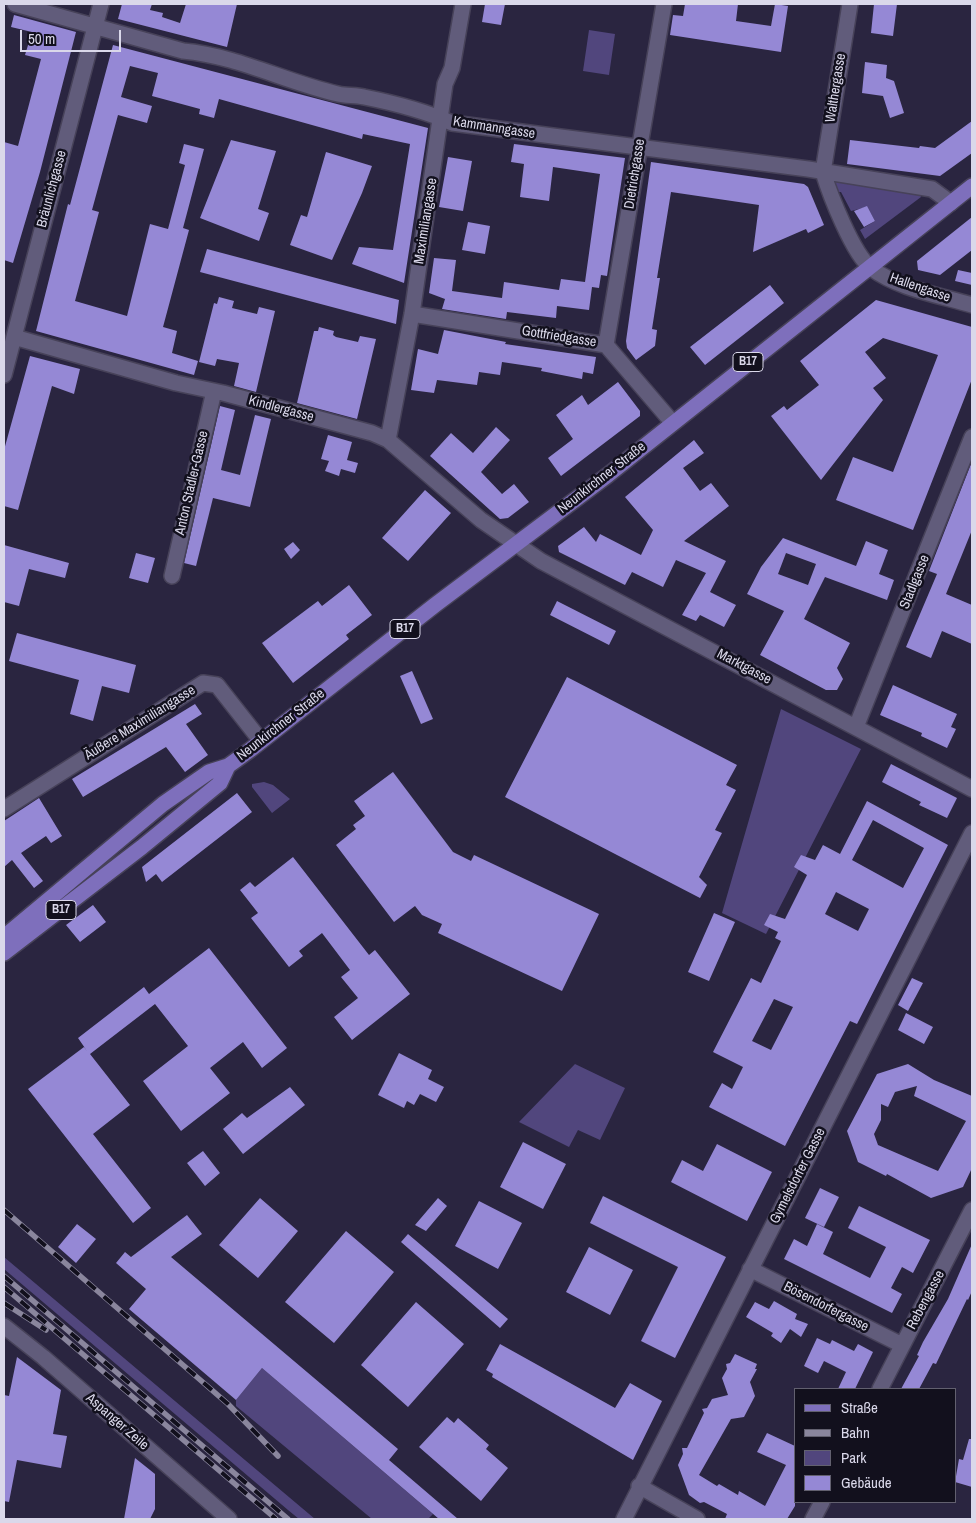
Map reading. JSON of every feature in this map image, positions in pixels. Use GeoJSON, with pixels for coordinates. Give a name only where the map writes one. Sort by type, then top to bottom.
{"type":"FeatureCollection","features":[{"type":"Feature","properties":{"kind":"main road","name":"Neunkirchner Straße"},"geometry":{"type":"LineString","coordinates":[[4,937],[163,804],[209,772],[228,766],[261,741],[515,544],[608,475],[672,422],[972,186]]}},
{"type":"Feature","properties":{"kind":"main road","name":"Neunkirchner Straße"},"geometry":{"type":"LineString","coordinates":[[4,953],[142,847],[220,782],[228,766]]}},
{"type":"Feature","properties":{"kind":"street","name":"Kammanngasse"},"geometry":{"type":"LineString","coordinates":[[15,4],[183,50],[209,53],[256,66],[280,78],[339,94],[363,96],[441,118],[452,123],[822,172],[932,189],[951,203]]}},
{"type":"Feature","properties":{"kind":"street","name":"Bräunlichgasse"},"geometry":{"type":"LineString","coordinates":[[4,375],[101,4]]}},
{"type":"Feature","properties":{"kind":"street","name":"Maximiliangasse"},"geometry":{"type":"LineString","coordinates":[[388,440],[412,314],[445,84],[452,68],[463,4]]}},
{"type":"Feature","properties":{"kind":"street","name":"Dietrichgasse"},"geometry":{"type":"LineString","coordinates":[[606,345],[664,4]]}},
{"type":"Feature","properties":{"kind":"street","name":"Walthergasse"},"geometry":{"type":"LineString","coordinates":[[822,172],[850,4]]}},
{"type":"Feature","properties":{"kind":"street"},"geometry":{"type":"LineString","coordinates":[[822,172],[829,193],[845,227],[869,267]]}},
{"type":"Feature","properties":{"kind":"street","name":"Hallengasse"},"geometry":{"type":"LineString","coordinates":[[869,267],[890,280],[972,305]]}},
{"type":"Feature","properties":{"kind":"street","name":"Gottfriedgasse"},"geometry":{"type":"LineString","coordinates":[[412,314],[606,345],[672,422]]}},
{"type":"Feature","properties":{"kind":"street","name":"Kindlergasse"},"geometry":{"type":"LineString","coordinates":[[14,337],[176,383],[214,391],[372,433],[388,440],[481,520],[515,544]]}},
{"type":"Feature","properties":{"kind":"street","name":"Anton Stadler-Gasse"},"geometry":{"type":"LineString","coordinates":[[172,576],[214,391]]}},
{"type":"Feature","properties":{"kind":"street","name":"Stadlgasse"},"geometry":{"type":"LineString","coordinates":[[856,726],[972,437]]}},
{"type":"Feature","properties":{"kind":"street","name":"Marktgasse"},"geometry":{"type":"LineString","coordinates":[[515,544],[560,573],[640,612],[972,789]]}},
{"type":"Feature","properties":{"kind":"street","name":"Äußere Maximiliangasse"},"geometry":{"type":"LineString","coordinates":[[4,809],[203,683],[217,684],[261,741]]}},
{"type":"Feature","properties":{"kind":"street","name":"Gymelsdorfer Gasse"},"geometry":{"type":"LineString","coordinates":[[624,1519],[972,833]]}},
{"type":"Feature","properties":{"kind":"street","name":"Rebengasse"},"geometry":{"type":"LineString","coordinates":[[880,1388],[972,1210]]}},
{"type":"Feature","properties":{"kind":"street","name":"Bösendorfergasse"},"geometry":{"type":"LineString","coordinates":[[750,1269],[902,1345]]}},
{"type":"Feature","properties":{"kind":"street","name":"Aspanger Zeile"},"geometry":{"type":"LineString","coordinates":[[4,1326],[43,1356],[230,1519]]}},
{"type":"Feature","properties":{"kind":"street"},"geometry":{"type":"LineString","coordinates":[[640,1486],[697,1519]]}},
{"type":"Feature","properties":{"kind":"street"},"geometry":{"type":"LineString","coordinates":[[813,1519],[821,1503]]}},
{"type":"Feature","properties":{"kind":"green space"},"geometry":{"type":"Polygon","coordinates":[[[589,30],[615,34],[609,75],[583,71],[589,30]]]}},
{"type":"Feature","properties":{"kind":"green space"},"geometry":{"type":"Polygon","coordinates":[[[837,178],[920,194],[921,197],[865,239],[860,230],[875,221],[867,207],[851,211],[841,192],[835,192],[832,183],[837,178]]]}},
{"type":"Feature","properties":{"kind":"green space"},"geometry":{"type":"Polygon","coordinates":[[[781,709],[861,749],[766,934],[722,913],[781,709]]]}},
{"type":"Feature","properties":{"kind":"green space"},"geometry":{"type":"Polygon","coordinates":[[[264,782],[273,785],[290,799],[272,813],[252,787],[252,784],[264,782]]]}},
{"type":"Feature","properties":{"kind":"green space"},"geometry":{"type":"Polygon","coordinates":[[[575,1064],[625,1088],[600,1140],[578,1130],[569,1147],[519,1122],[575,1064]]]}},
{"type":"Feature","properties":{"kind":"green space"},"geometry":{"type":"Polygon","coordinates":[[[4,1257],[315,1519],[299,1519],[288,1510],[4,1269],[4,1257]]]}},
{"type":"Feature","properties":{"kind":"green space"},"geometry":{"type":"Polygon","coordinates":[[[262,1368],[433,1514],[428,1519],[372,1519],[236,1406],[236,1400],[262,1368]]]}},
{"type":"Feature","properties":{"kind":"building"},"geometry":{"type":"Polygon","coordinates":[[[122,4],[152,4],[150,10],[163,13],[162,17],[180,23],[186,4],[237,4],[227,47],[118,19],[122,4]]]}},
{"type":"Feature","properties":{"kind":"building"},"geometry":{"type":"Polygon","coordinates":[[[485,4],[505,4],[501,25],[482,22],[485,4]]]}},
{"type":"Feature","properties":{"kind":"building"},"geometry":{"type":"Polygon","coordinates":[[[685,4],[738,4],[736,21],[771,26],[775,4],[788,6],[781,52],[670,35],[673,15],[683,16],[685,4]]]}},
{"type":"Feature","properties":{"kind":"building"},"geometry":{"type":"Polygon","coordinates":[[[874,4],[897,4],[893,36],[871,33],[874,4]]]}},
{"type":"Feature","properties":{"kind":"building"},"geometry":{"type":"Polygon","coordinates":[[[14,15],[76,32],[40,172],[13,263],[4,260],[4,142],[18,146],[41,59],[25,55],[32,32],[11,27],[14,15]]]}},
{"type":"Feature","properties":{"kind":"building"},"geometry":{"type":"Polygon","coordinates":[[[113,45],[428,128],[404,283],[352,264],[359,247],[393,250],[410,144],[363,134],[362,139],[219,99],[214,118],[199,114],[200,109],[152,96],[158,73],[130,66],[121,97],[152,106],[147,123],[118,115],[92,210],[99,212],[75,301],[127,316],[150,224],[168,229],[185,165],[179,163],[184,144],[204,149],[183,228],[189,230],[163,327],[177,331],[172,353],[198,361],[194,375],[36,331],[68,204],[70,205],[113,45]]]}},
{"type":"Feature","properties":{"kind":"building"},"geometry":{"type":"Polygon","coordinates":[[[865,62],[887,65],[886,78],[894,81],[904,113],[890,118],[883,96],[862,93],[865,62]]]}},
{"type":"Feature","properties":{"kind":"building"},"geometry":{"type":"Polygon","coordinates":[[[972,121],[972,153],[940,176],[847,164],[850,140],[935,148],[972,121]]]}},
{"type":"Feature","properties":{"kind":"building"},"geometry":{"type":"Polygon","coordinates":[[[231,140],[276,151],[258,209],[269,213],[259,241],[200,218],[231,140]]]}},
{"type":"Feature","properties":{"kind":"building"},"geometry":{"type":"Polygon","coordinates":[[[514,144],[625,158],[607,276],[601,275],[599,288],[592,287],[589,310],[557,306],[556,318],[507,312],[506,319],[442,309],[445,299],[429,293],[434,258],[456,260],[452,291],[502,298],[504,282],[559,290],[561,279],[585,282],[600,174],[553,167],[549,201],[520,197],[524,164],[511,162],[514,144]]]}},
{"type":"Feature","properties":{"kind":"building"},"geometry":{"type":"Polygon","coordinates":[[[326,152],[372,166],[332,260],[290,245],[301,215],[307,217],[326,152]]]}},
{"type":"Feature","properties":{"kind":"building"},"geometry":{"type":"Polygon","coordinates":[[[448,157],[472,161],[463,211],[439,207],[448,157]]]}},
{"type":"Feature","properties":{"kind":"building"},"geometry":{"type":"Polygon","coordinates":[[[651,162],[804,184],[808,187],[824,225],[808,233],[806,229],[753,252],[759,205],[671,192],[657,278],[660,278],[652,329],[657,330],[655,346],[636,360],[627,348],[626,341],[651,162]]]}},
{"type":"Feature","properties":{"kind":"building"},"geometry":{"type":"Polygon","coordinates":[[[867,206],[875,221],[864,227],[854,211],[867,206]]]}},
{"type":"Feature","properties":{"kind":"building"},"geometry":{"type":"Polygon","coordinates":[[[972,217],[972,250],[940,275],[918,270],[917,261],[972,217]]]}},
{"type":"Feature","properties":{"kind":"building"},"geometry":{"type":"Polygon","coordinates":[[[468,222],[490,226],[485,254],[462,250],[468,222]]]}},
{"type":"Feature","properties":{"kind":"building"},"geometry":{"type":"Polygon","coordinates":[[[207,249],[399,300],[396,324],[200,272],[207,249]]]}},
{"type":"Feature","properties":{"kind":"building"},"geometry":{"type":"Polygon","coordinates":[[[958,270],[972,273],[972,285],[955,281],[958,270]]]}},
{"type":"Feature","properties":{"kind":"building"},"geometry":{"type":"Polygon","coordinates":[[[770,285],[784,303],[705,365],[690,347],[770,285]]]}},
{"type":"Feature","properties":{"kind":"building"},"geometry":{"type":"Polygon","coordinates":[[[219,297],[234,301],[232,308],[257,314],[259,307],[275,311],[256,392],[234,386],[239,363],[217,359],[215,366],[199,362],[214,303],[217,304],[219,297]]]}},
{"type":"Feature","properties":{"kind":"building"},"geometry":{"type":"Polygon","coordinates":[[[876,300],[972,327],[972,379],[913,530],[836,500],[853,457],[893,472],[938,355],[883,338],[865,352],[886,378],[873,388],[883,400],[821,480],[771,416],[784,406],[787,410],[819,385],[800,361],[876,300]]]}},
{"type":"Feature","properties":{"kind":"building"},"geometry":{"type":"Polygon","coordinates":[[[319,327],[334,331],[333,335],[336,337],[358,342],[360,336],[376,339],[357,419],[297,403],[314,331],[318,331],[319,327]]]}},
{"type":"Feature","properties":{"kind":"building"},"geometry":{"type":"Polygon","coordinates":[[[444,330],[506,342],[505,344],[596,357],[593,374],[583,372],[582,379],[541,371],[542,368],[502,362],[500,375],[479,372],[477,385],[437,380],[434,393],[411,390],[418,349],[438,354],[444,330]]]}},
{"type":"Feature","properties":{"kind":"building"},"geometry":{"type":"Polygon","coordinates":[[[30,356],[80,369],[74,394],[52,386],[18,510],[4,506],[4,450],[30,356]]]}},
{"type":"Feature","properties":{"kind":"building"},"geometry":{"type":"Polygon","coordinates":[[[618,382],[640,411],[640,416],[561,476],[548,458],[573,439],[556,415],[582,395],[588,405],[618,382]]]}},
{"type":"Feature","properties":{"kind":"building"},"geometry":{"type":"Polygon","coordinates":[[[220,406],[235,410],[221,470],[240,475],[255,415],[271,419],[250,507],[213,498],[196,566],[184,563],[220,406]]]}},
{"type":"Feature","properties":{"kind":"building"},"geometry":{"type":"Polygon","coordinates":[[[496,427],[510,440],[481,472],[502,494],[514,484],[529,502],[508,518],[500,519],[430,456],[451,433],[473,453],[496,427]]]}},
{"type":"Feature","properties":{"kind":"building"},"geometry":{"type":"Polygon","coordinates":[[[328,435],[352,442],[347,460],[358,463],[355,473],[341,469],[339,476],[325,471],[329,461],[321,459],[328,435]]]}},
{"type":"Feature","properties":{"kind":"building"},"geometry":{"type":"Polygon","coordinates":[[[694,440],[704,453],[683,468],[700,491],[711,483],[729,506],[684,541],[726,561],[710,592],[736,605],[724,627],[700,615],[696,621],[682,615],[706,573],[676,560],[663,587],[632,572],[625,585],[559,552],[558,546],[584,527],[596,542],[600,534],[641,555],[653,530],[625,497],[694,440]]]}},
{"type":"Feature","properties":{"kind":"building"},"geometry":{"type":"Polygon","coordinates":[[[971,464],[972,530],[946,594],[972,605],[972,644],[942,631],[931,658],[906,647],[937,574],[929,571],[971,464]]]}},
{"type":"Feature","properties":{"kind":"building"},"geometry":{"type":"Polygon","coordinates":[[[425,490],[451,513],[408,561],[382,538],[425,490]]]}},
{"type":"Feature","properties":{"kind":"building"},"geometry":{"type":"Polygon","coordinates":[[[783,538],[856,566],[866,541],[888,550],[879,574],[894,580],[887,600],[825,577],[804,619],[850,643],[837,668],[843,679],[837,690],[826,690],[760,655],[784,611],[747,594],[761,567],[783,538]],[[786,553],[778,574],[808,585],[816,564],[786,553]]]}},
{"type":"Feature","properties":{"kind":"building"},"geometry":{"type":"Polygon","coordinates":[[[293,542],[300,550],[291,559],[284,549],[293,542]]]}},
{"type":"Feature","properties":{"kind":"building"},"geometry":{"type":"Polygon","coordinates":[[[4,545],[69,563],[65,578],[29,569],[19,606],[4,602],[4,545]]]}},
{"type":"Feature","properties":{"kind":"building"},"geometry":{"type":"Polygon","coordinates":[[[136,553],[155,558],[148,583],[129,578],[136,553]]]}},
{"type":"Feature","properties":{"kind":"building"},"geometry":{"type":"Polygon","coordinates":[[[349,585],[372,615],[346,635],[349,639],[293,683],[262,643],[318,601],[322,606],[349,585]]]}},
{"type":"Feature","properties":{"kind":"building"},"geometry":{"type":"Polygon","coordinates":[[[557,601],[616,631],[609,645],[550,615],[557,601]]]}},
{"type":"Feature","properties":{"kind":"building"},"geometry":{"type":"Polygon","coordinates":[[[17,633],[136,665],[129,693],[102,686],[93,721],[70,714],[79,680],[9,661],[17,633]]]}},
{"type":"Feature","properties":{"kind":"building"},"geometry":{"type":"Polygon","coordinates":[[[412,671],[433,719],[421,724],[400,676],[412,671]]]}},
{"type":"Feature","properties":{"kind":"building"},"geometry":{"type":"Polygon","coordinates":[[[567,677],[737,765],[726,785],[736,790],[715,830],[722,833],[699,877],[707,885],[700,898],[505,797],[567,677]]]}},
{"type":"Feature","properties":{"kind":"building"},"geometry":{"type":"Polygon","coordinates":[[[893,685],[957,714],[951,727],[956,729],[947,748],[921,736],[922,733],[880,715],[893,685]]]}},
{"type":"Feature","properties":{"kind":"building"},"geometry":{"type":"Polygon","coordinates":[[[195,704],[202,714],[186,724],[208,755],[185,772],[166,747],[83,797],[72,779],[195,704]]]}},
{"type":"Feature","properties":{"kind":"building"},"geometry":{"type":"Polygon","coordinates":[[[891,764],[957,798],[947,818],[919,805],[921,802],[882,782],[891,764]]]}},
{"type":"Feature","properties":{"kind":"building"},"geometry":{"type":"Polygon","coordinates":[[[393,772],[453,852],[471,861],[474,855],[599,914],[562,991],[438,933],[442,924],[422,915],[415,906],[394,922],[336,845],[356,829],[353,825],[365,816],[354,801],[393,772]]]}},
{"type":"Feature","properties":{"kind":"building"},"geometry":{"type":"Polygon","coordinates":[[[237,793],[252,812],[162,882],[156,874],[146,882],[142,867],[237,793]]]}},
{"type":"Feature","properties":{"kind":"building"},"geometry":{"type":"Polygon","coordinates":[[[39,798],[62,836],[51,843],[46,836],[21,853],[43,881],[34,888],[12,860],[4,867],[4,821],[39,798]]]}},
{"type":"Feature","properties":{"kind":"building"},"geometry":{"type":"Polygon","coordinates":[[[867,801],[948,845],[857,1024],[850,1021],[785,1146],[709,1107],[722,1083],[732,1089],[743,1067],[713,1052],[751,978],[761,983],[781,941],[775,938],[778,932],[764,925],[770,914],[785,919],[807,875],[794,867],[801,855],[815,860],[823,845],[840,854],[867,801]],[[873,820],[852,860],[903,888],[924,848],[873,820]],[[836,892],[825,914],[858,931],[869,909],[836,892]],[[774,999],[752,1041],[771,1050],[793,1007],[774,999]]]}},
{"type":"Feature","properties":{"kind":"building"},"geometry":{"type":"Polygon","coordinates":[[[293,857],[369,955],[375,950],[410,994],[352,1040],[334,1017],[358,998],[341,977],[350,970],[322,933],[299,951],[303,956],[289,967],[251,918],[258,913],[240,890],[250,882],[255,887],[293,857]]]}},
{"type":"Feature","properties":{"kind":"building"},"geometry":{"type":"Polygon","coordinates":[[[93,905],[106,922],[80,942],[66,925],[93,905]]]}},
{"type":"Feature","properties":{"kind":"building"},"geometry":{"type":"Polygon","coordinates":[[[714,913],[735,922],[709,981],[688,972],[714,913]]]}},
{"type":"Feature","properties":{"kind":"building"},"geometry":{"type":"Polygon","coordinates":[[[209,948],[287,1048],[262,1068],[243,1042],[210,1068],[230,1093],[181,1131],[143,1081],[188,1046],[155,1004],[90,1054],[130,1105],[93,1134],[151,1208],[133,1223],[28,1089],[84,1047],[87,1051],[78,1038],[144,987],[149,994],[209,948]]]}},
{"type":"Feature","properties":{"kind":"building"},"geometry":{"type":"Polygon","coordinates":[[[912,978],[923,983],[908,1011],[898,1005],[912,978]]]}},
{"type":"Feature","properties":{"kind":"building"},"geometry":{"type":"Polygon","coordinates":[[[906,1013],[933,1027],[924,1044],[898,1030],[906,1013]]]}},
{"type":"Feature","properties":{"kind":"building"},"geometry":{"type":"Polygon","coordinates":[[[399,1053],[432,1070],[428,1079],[444,1087],[436,1102],[420,1094],[414,1105],[407,1101],[404,1108],[378,1095],[399,1053]]]}},
{"type":"Feature","properties":{"kind":"building"},"geometry":{"type":"Polygon","coordinates":[[[908,1064],[934,1080],[972,1096],[972,1168],[963,1187],[931,1198],[887,1174],[886,1176],[858,1162],[847,1131],[877,1074],[908,1064]],[[917,1086],[895,1092],[888,1107],[881,1104],[881,1120],[874,1134],[878,1145],[938,1171],[966,1121],[914,1096],[917,1086]]]}},
{"type":"Feature","properties":{"kind":"building"},"geometry":{"type":"Polygon","coordinates":[[[290,1087],[305,1105],[243,1154],[223,1129],[242,1113],[247,1118],[290,1087]]]}},
{"type":"Feature","properties":{"kind":"building"},"geometry":{"type":"Polygon","coordinates":[[[523,1142],[566,1164],[543,1209],[500,1187],[523,1142]]]}},
{"type":"Feature","properties":{"kind":"building"},"geometry":{"type":"Polygon","coordinates":[[[717,1144],[772,1172],[747,1221],[671,1182],[682,1160],[703,1171],[717,1144]]]}},
{"type":"Feature","properties":{"kind":"building"},"geometry":{"type":"Polygon","coordinates":[[[203,1151],[220,1173],[205,1186],[187,1163],[203,1151]]]}},
{"type":"Feature","properties":{"kind":"building"},"geometry":{"type":"Polygon","coordinates":[[[820,1188],[839,1197],[824,1227],[805,1218],[820,1188]]]}},
{"type":"Feature","properties":{"kind":"building"},"geometry":{"type":"Polygon","coordinates":[[[603,1196],[726,1257],[675,1358],[641,1341],[678,1267],[590,1223],[603,1196]]]}},
{"type":"Feature","properties":{"kind":"building"},"geometry":{"type":"Polygon","coordinates":[[[260,1198],[298,1231],[258,1278],[219,1245],[260,1198]]]}},
{"type":"Feature","properties":{"kind":"building"},"geometry":{"type":"Polygon","coordinates":[[[438,1198],[447,1206],[426,1231],[415,1225],[438,1198]]]}},
{"type":"Feature","properties":{"kind":"building"},"geometry":{"type":"Polygon","coordinates":[[[479,1201],[522,1223],[498,1269],[455,1246],[479,1201]]]}},
{"type":"Feature","properties":{"kind":"building"},"geometry":{"type":"Polygon","coordinates":[[[859,1206],[930,1240],[913,1273],[902,1267],[891,1288],[902,1294],[892,1313],[784,1259],[794,1239],[807,1246],[817,1224],[833,1232],[823,1254],[870,1278],[886,1247],[848,1228],[859,1206]]]}},
{"type":"Feature","properties":{"kind":"building"},"geometry":{"type":"Polygon","coordinates":[[[187,1215],[202,1234],[171,1257],[398,1449],[389,1460],[458,1519],[439,1519],[262,1368],[236,1400],[129,1309],[146,1289],[116,1263],[125,1252],[131,1257],[187,1215]]]}},
{"type":"Feature","properties":{"kind":"building"},"geometry":{"type":"Polygon","coordinates":[[[77,1224],[96,1239],[76,1263],[58,1247],[77,1224]]]}},
{"type":"Feature","properties":{"kind":"building"},"geometry":{"type":"Polygon","coordinates":[[[346,1231],[394,1272],[334,1343],[285,1302],[346,1231]]]}},
{"type":"Feature","properties":{"kind":"building"},"geometry":{"type":"Polygon","coordinates":[[[408,1234],[508,1319],[500,1328],[401,1242],[408,1234]]]}},
{"type":"Feature","properties":{"kind":"building"},"geometry":{"type":"Polygon","coordinates":[[[972,1244],[972,1291],[968,1300],[936,1364],[933,1363],[920,1388],[902,1388],[919,1356],[917,1355],[923,1342],[948,1299],[972,1244]]]}},
{"type":"Feature","properties":{"kind":"building"},"geometry":{"type":"Polygon","coordinates":[[[589,1247],[633,1270],[610,1315],[566,1292],[589,1247]]]}},
{"type":"Feature","properties":{"kind":"building"},"geometry":{"type":"Polygon","coordinates":[[[774,1301],[797,1314],[795,1319],[808,1324],[801,1337],[790,1329],[781,1343],[771,1336],[773,1333],[746,1317],[755,1302],[769,1309],[774,1301]]]}},
{"type":"Feature","properties":{"kind":"building"},"geometry":{"type":"Polygon","coordinates":[[[416,1302],[464,1344],[408,1407],[361,1365],[416,1302]]]}},
{"type":"Feature","properties":{"kind":"building"},"geometry":{"type":"Polygon","coordinates":[[[817,1338],[830,1344],[832,1340],[854,1351],[858,1344],[873,1352],[855,1388],[838,1388],[846,1372],[824,1361],[818,1373],[804,1366],[817,1338]]]}},
{"type":"Feature","properties":{"kind":"building"},"geometry":{"type":"Polygon","coordinates":[[[500,1344],[615,1408],[630,1383],[662,1401],[633,1460],[492,1377],[493,1374],[486,1370],[500,1344]]]}},
{"type":"Feature","properties":{"kind":"building"},"geometry":{"type":"Polygon","coordinates":[[[735,1354],[757,1364],[755,1369],[757,1369],[750,1382],[755,1396],[744,1417],[731,1419],[699,1475],[717,1486],[719,1484],[738,1495],[739,1491],[765,1506],[786,1465],[757,1452],[767,1433],[794,1446],[795,1506],[787,1519],[725,1519],[727,1514],[704,1502],[700,1503],[689,1495],[678,1465],[683,1454],[682,1448],[687,1448],[704,1413],[702,1409],[707,1408],[712,1399],[728,1395],[722,1378],[727,1369],[726,1364],[730,1363],[735,1354]]]}},
{"type":"Feature","properties":{"kind":"building"},"geometry":{"type":"Polygon","coordinates":[[[17,1357],[61,1390],[53,1434],[67,1436],[61,1468],[17,1460],[9,1502],[4,1501],[4,1395],[9,1396],[17,1357]]]}},
{"type":"Feature","properties":{"kind":"building"},"geometry":{"type":"Polygon","coordinates":[[[447,1417],[454,1423],[458,1418],[489,1445],[486,1449],[508,1468],[481,1501],[419,1447],[447,1417]]]}},
{"type":"Feature","properties":{"kind":"building"},"geometry":{"type":"Polygon","coordinates":[[[969,1439],[972,1439],[972,1487],[956,1482],[959,1459],[963,1460],[969,1439]]]}},
{"type":"Feature","properties":{"kind":"building"},"geometry":{"type":"Polygon","coordinates":[[[135,1458],[155,1474],[155,1509],[150,1519],[124,1519],[135,1458]]]}},
{"type":"Feature","properties":{"kind":"railway"},"geometry":{"type":"LineString","coordinates":[[4,1210],[228,1404],[278,1456]]}},
{"type":"Feature","properties":{"kind":"railway"},"geometry":{"type":"LineString","coordinates":[[4,1276],[288,1519]]}},
{"type":"Feature","properties":{"kind":"railway"},"geometry":{"type":"LineString","coordinates":[[4,1287],[276,1519]]}},
{"type":"Feature","properties":{"kind":"railway"},"geometry":{"type":"LineString","coordinates":[[4,1303],[46,1330]]}}]}
